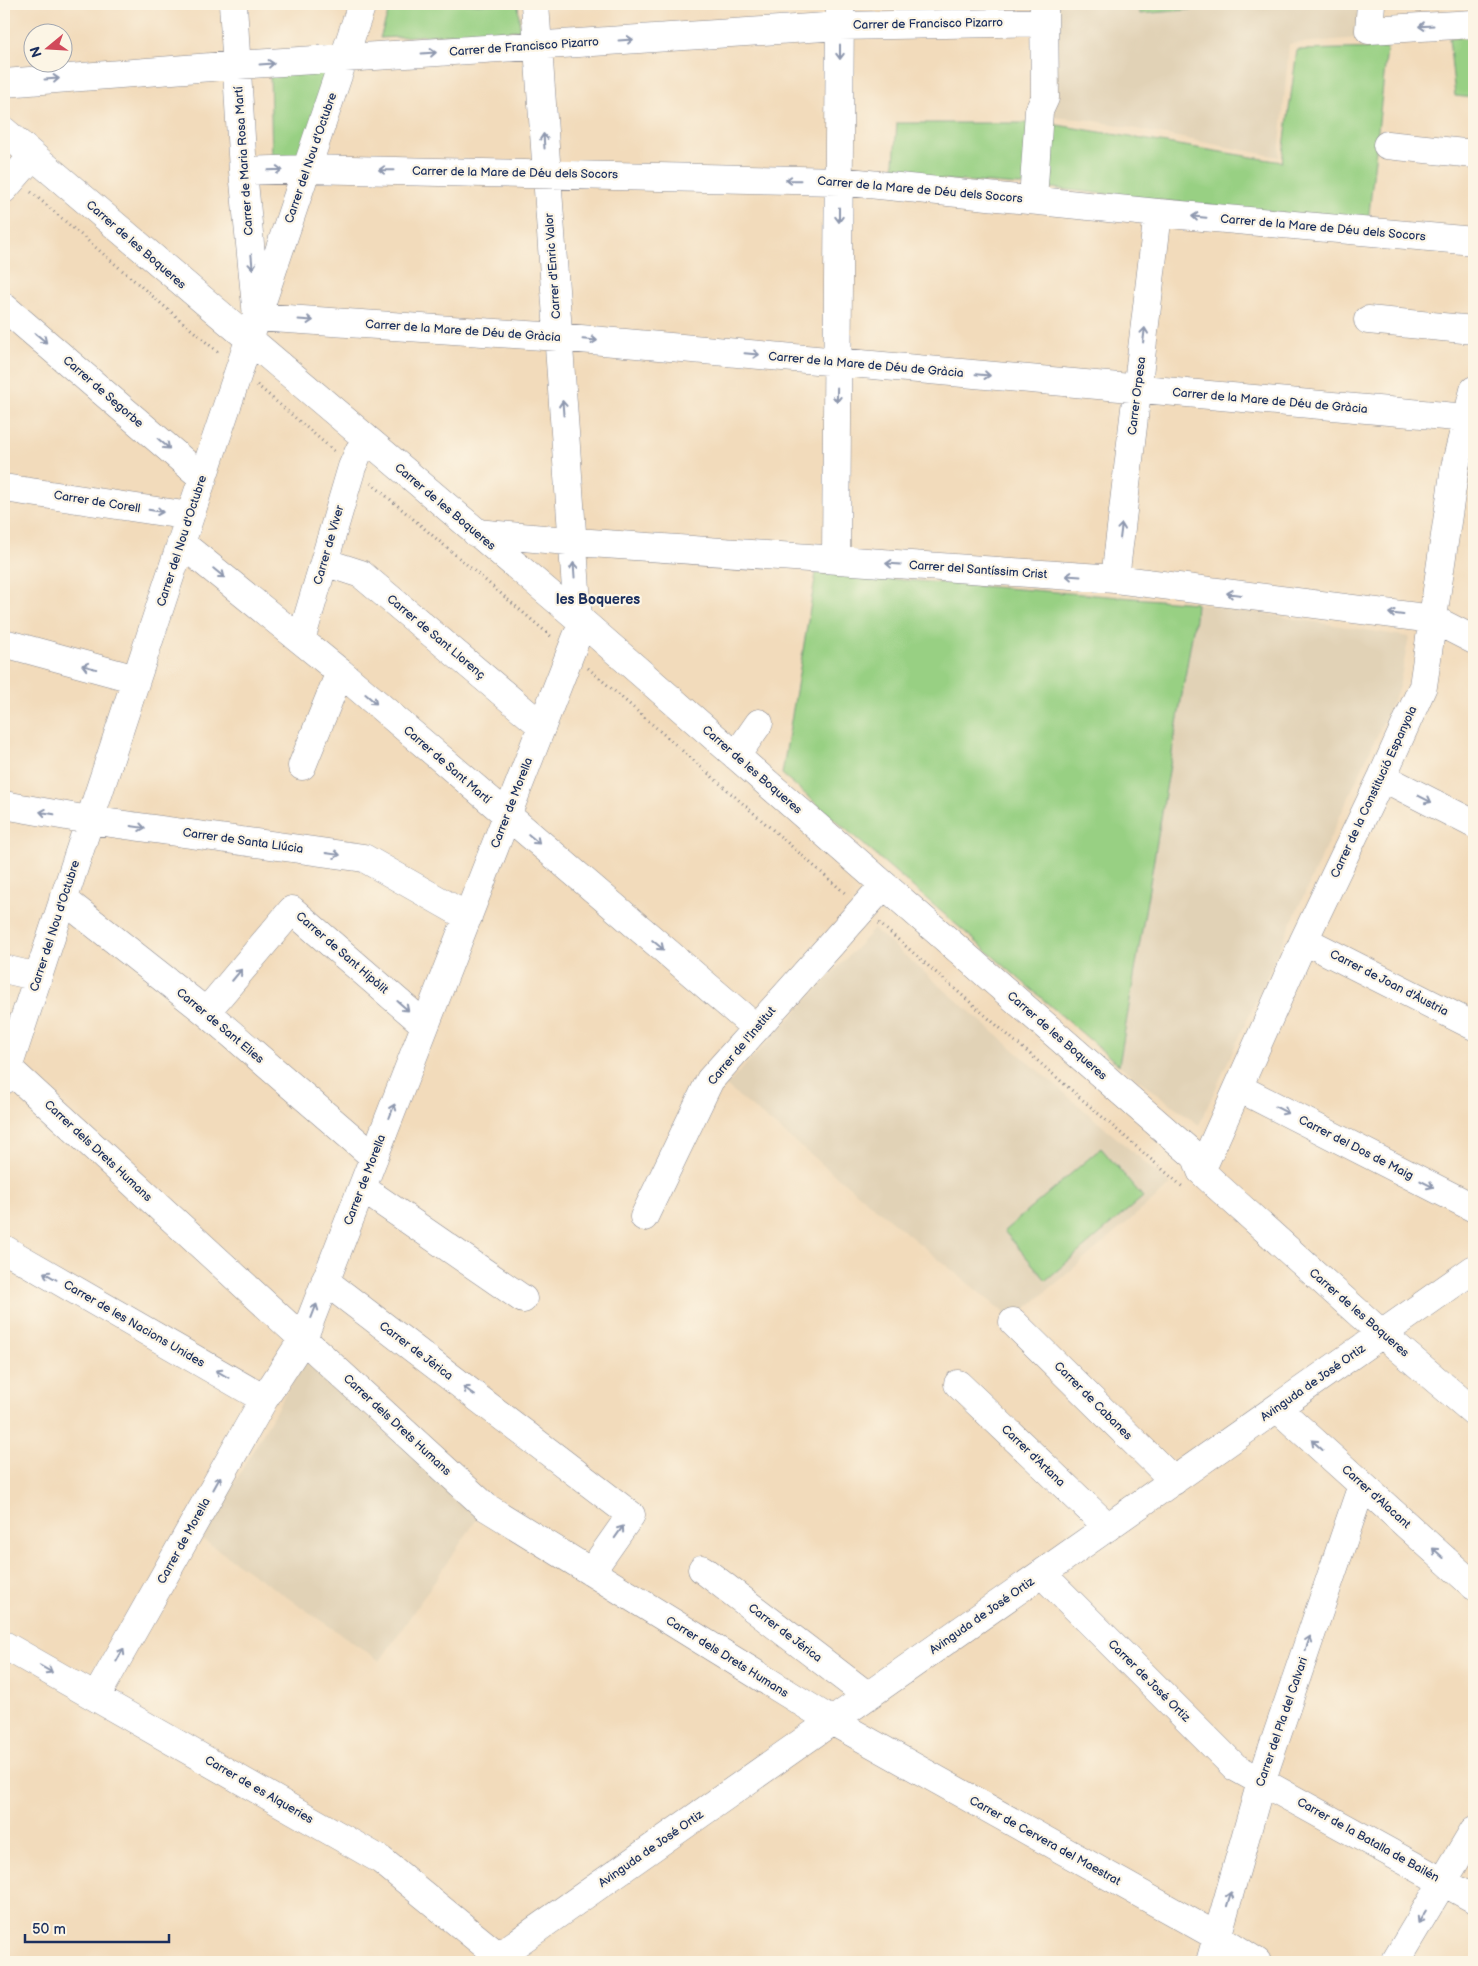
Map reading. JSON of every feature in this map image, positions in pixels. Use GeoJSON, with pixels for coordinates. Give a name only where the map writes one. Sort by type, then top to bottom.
{"type":"FeatureCollection","features":[{"type":"Feature","properties":{"kind":"street","name":"Carrer de Maria Rosa Martí"},"geometry":{"type":"LineString","coordinates":[[233,4],[243,171],[247,345]]}},
{"type":"Feature","properties":{"kind":"street","name":"Carrer del Nou d'Octubre"},"geometry":{"type":"LineString","coordinates":[[6,1074],[202,478],[362,4]]}},
{"type":"Feature","properties":{"kind":"street","name":"Carrer d'Enric Valor"},"geometry":{"type":"LineString","coordinates":[[535,4],[572,541],[575,636]]}},
{"type":"Feature","properties":{"kind":"street","name":"Carrer de Francisco Pizarro"},"geometry":{"type":"LineString","coordinates":[[4,83],[538,46],[840,15],[1044,13]]}},
{"type":"Feature","properties":{"kind":"street"},"geometry":{"type":"LineString","coordinates":[[1033,200],[1038,111],[1045,98],[1044,13]]}},
{"type":"Feature","properties":{"kind":"street"},"geometry":{"type":"LineString","coordinates":[[836,560],[840,15]]}},
{"type":"Feature","properties":{"kind":"street"},"geometry":{"type":"LineString","coordinates":[[1370,17],[1474,24]]}},
{"type":"Feature","properties":{"kind":"street","name":"Carrer de les Boqueres"},"geometry":{"type":"LineString","coordinates":[[4,131],[247,345],[476,532],[575,636],[736,756],[879,891],[1187,1168],[1201,1171],[1382,1334],[1474,1412]]}},
{"type":"Feature","properties":{"kind":"street"},"geometry":{"type":"LineString","coordinates":[[1387,145],[1474,154]]}},
{"type":"Feature","properties":{"kind":"street","name":"Carrer de les Boqueres"},"geometry":{"type":"LineString","coordinates":[[4,148],[14,177],[247,345],[356,459],[575,636],[879,891]]}},
{"type":"Feature","properties":{"kind":"street","name":"Carrer de la Mare de Déu dels Socors"},"geometry":{"type":"LineString","coordinates":[[243,171],[307,169],[839,181],[1158,213],[1474,241]]}},
{"type":"Feature","properties":{"kind":"street","name":"Carrer Orpesa"},"geometry":{"type":"LineString","coordinates":[[1115,579],[1158,213]]}},
{"type":"Feature","properties":{"kind":"street","name":"Carrer de Segorbe"},"geometry":{"type":"LineString","coordinates":[[4,307],[202,478]]}},
{"type":"Feature","properties":{"kind":"street"},"geometry":{"type":"LineString","coordinates":[[1368,320],[1474,330]]}},
{"type":"Feature","properties":{"kind":"street","name":"Carrer de la Mare de Déu de Gràcia"},"geometry":{"type":"LineString","coordinates":[[247,345],[558,337],[1471,420]]}},
{"type":"Feature","properties":{"kind":"street","name":"Carrer de la Constitució Espanyola"},"geometry":{"type":"LineString","coordinates":[[1201,1171],[1304,940],[1382,778],[1423,686],[1455,467],[1471,420],[1474,390]]}},
{"type":"Feature","properties":{"kind":"street","name":"Carrer de Viver"},"geometry":{"type":"LineString","coordinates":[[301,640],[356,459]]}},
{"type":"Feature","properties":{"kind":"street","name":"Carrer de Corell"},"geometry":{"type":"LineString","coordinates":[[4,488],[190,516]]}},
{"type":"Feature","properties":{"kind":"street","name":"Carrer del Santíssim Crist"},"geometry":{"type":"LineString","coordinates":[[476,532],[572,541],[1115,579],[1432,619],[1474,640]]}},
{"type":"Feature","properties":{"kind":"street","name":"Carrer de Sant Martí"},"geometry":{"type":"LineString","coordinates":[[181,543],[340,672],[756,1028]]}},
{"type":"Feature","properties":{"kind":"street","name":"Carrer de Sant Llorenç"},"geometry":{"type":"LineString","coordinates":[[324,562],[361,574],[542,726]]}},
{"type":"Feature","properties":{"kind":"street","name":"Carrer de Morella"},"geometry":{"type":"LineString","coordinates":[[96,1697],[264,1399],[303,1339],[542,726],[575,636]]}},
{"type":"Feature","properties":{"kind":"street"},"geometry":{"type":"LineString","coordinates":[[4,643],[136,680]]}},
{"type":"Feature","properties":{"kind":"street"},"geometry":{"type":"LineString","coordinates":[[302,766],[340,672]]}},
{"type":"Feature","properties":{"kind":"street"},"geometry":{"type":"LineString","coordinates":[[736,756],[759,723]]}},
{"type":"Feature","properties":{"kind":"street"},"geometry":{"type":"LineString","coordinates":[[1382,778],[1474,824]]}},
{"type":"Feature","properties":{"kind":"street","name":"Carrer de Santa Llúcia"},"geometry":{"type":"LineString","coordinates":[[4,805],[89,820],[364,858],[468,917]]}},
{"type":"Feature","properties":{"kind":"street","name":"Carrer de l'Institut"},"geometry":{"type":"LineString","coordinates":[[644,1217],[710,1080],[879,891]]}},
{"type":"Feature","properties":{"kind":"street","name":"Carrer de Sant Elies"},"geometry":{"type":"LineString","coordinates":[[63,899],[206,1012],[374,1157]]}},
{"type":"Feature","properties":{"kind":"street","name":"Carrer de Sant Hipòlit"},"geometry":{"type":"LineString","coordinates":[[206,1012],[292,910],[425,1025]]}},
{"type":"Feature","properties":{"kind":"street","name":"Carrer de Joan d'Àustria"},"geometry":{"type":"LineString","coordinates":[[1304,940],[1474,1026]]}},
{"type":"Feature","properties":{"kind":"street"},"geometry":{"type":"LineString","coordinates":[[4,969],[38,977]]}},
{"type":"Feature","properties":{"kind":"street","name":"Carrer dels Drets Humans"},"geometry":{"type":"LineString","coordinates":[[6,1074],[303,1339],[486,1507],[832,1721]]}},
{"type":"Feature","properties":{"kind":"street","name":"Carrer del Dos de Maig"},"geometry":{"type":"LineString","coordinates":[[1238,1088],[1474,1208]]}},
{"type":"Feature","properties":{"kind":"street"},"geometry":{"type":"LineString","coordinates":[[362,1188],[523,1299]]}},
{"type":"Feature","properties":{"kind":"street","name":"Carrer de les Nacions Unides"},"geometry":{"type":"LineString","coordinates":[[4,1249],[264,1399]]}},
{"type":"Feature","properties":{"kind":"street","name":"Avinguda de José Ortiz"},"geometry":{"type":"LineString","coordinates":[[498,1960],[832,1721],[1474,1269]]}},
{"type":"Feature","properties":{"kind":"street","name":"Carrer de Jérica"},"geometry":{"type":"LineString","coordinates":[[325,1281],[631,1515],[591,1572]]}},
{"type":"Feature","properties":{"kind":"street","name":"Carrer de Cabanes"},"geometry":{"type":"LineString","coordinates":[[1013,1322],[1174,1481]]}},
{"type":"Feature","properties":{"kind":"street","name":"Carrer d'Artana"},"geometry":{"type":"LineString","coordinates":[[958,1384],[1108,1527]]}},
{"type":"Feature","properties":{"kind":"street","name":"Carrer d'Alacant"},"geometry":{"type":"LineString","coordinates":[[1277,1408],[1474,1586]]}},
{"type":"Feature","properties":{"kind":"street","name":"Carrer del Pla del Calvari"},"geometry":{"type":"LineString","coordinates":[[1214,1950],[1261,1782],[1362,1485]]}},
{"type":"Feature","properties":{"kind":"street","name":"Carrer de Jérica"},"geometry":{"type":"LineString","coordinates":[[702,1570],[868,1696]]}},
{"type":"Feature","properties":{"kind":"street","name":"Carrer de José Ortiz"},"geometry":{"type":"LineString","coordinates":[[1042,1574],[1234,1767],[1261,1782]]}},
{"type":"Feature","properties":{"kind":"street","name":"Carrer de es Alqueries"},"geometry":{"type":"LineString","coordinates":[[4,1645],[381,1860],[498,1960]]}},
{"type":"Feature","properties":{"kind":"street","name":"Carrer de Cervera del Maestrat"},"geometry":{"type":"LineString","coordinates":[[832,1721],[1214,1950],[1257,1962]]}},
{"type":"Feature","properties":{"kind":"street","name":"Carrer de la Batalla de Bailén"},"geometry":{"type":"LineString","coordinates":[[1261,1782],[1474,1899]]}},
{"type":"Feature","properties":{"kind":"street"},"geometry":{"type":"LineString","coordinates":[[1395,1962],[1474,1830]]}},
{"type":"Feature","properties":{"kind":"path"},"geometry":{"type":"LineString","coordinates":[[14,177],[247,345],[356,459],[575,636]]}},
{"type":"Feature","properties":{"kind":"shaded area"},"geometry":{"type":"Polygon","coordinates":[[[1036,4],[1361,4],[1358,38],[1289,44],[1279,157],[1090,120],[1036,116],[1036,4]]]}},
{"type":"Feature","properties":{"kind":"shaded area"},"geometry":{"type":"Polygon","coordinates":[[[1196,603],[1409,637],[1399,687],[1199,1125],[1119,1065],[1196,603]]]}},
{"type":"Feature","properties":{"kind":"shaded area"},"geometry":{"type":"Polygon","coordinates":[[[874,929],[1171,1185],[1013,1320],[726,1086],[874,929]]]}},
{"type":"Feature","properties":{"kind":"shaded area"},"geometry":{"type":"Polygon","coordinates":[[[305,1360],[479,1516],[380,1661],[202,1539],[305,1360]]]}},
{"type":"Feature","properties":{"kind":"green space"},"geometry":{"type":"Polygon","coordinates":[[[391,4],[518,4],[520,30],[380,38],[391,4]]]}},
{"type":"Feature","properties":{"kind":"green space"},"geometry":{"type":"Polygon","coordinates":[[[1139,4],[1254,4],[1140,14],[1139,4]]]}},
{"type":"Feature","properties":{"kind":"green space"},"geometry":{"type":"Polygon","coordinates":[[[1474,37],[1474,98],[1455,96],[1449,38],[1474,37]]]}},
{"type":"Feature","properties":{"kind":"green space"},"geometry":{"type":"Polygon","coordinates":[[[1387,48],[1368,223],[1033,186],[893,176],[897,123],[1045,123],[1282,162],[1297,50],[1387,48]]]}},
{"type":"Feature","properties":{"kind":"green space"},"geometry":{"type":"Polygon","coordinates":[[[334,68],[301,157],[272,160],[270,73],[334,68]]]}},
{"type":"Feature","properties":{"kind":"green space"},"geometry":{"type":"Polygon","coordinates":[[[816,573],[1196,603],[1119,1065],[782,774],[816,573]]]}},
{"type":"Feature","properties":{"kind":"green space"},"geometry":{"type":"Polygon","coordinates":[[[1101,1148],[1143,1197],[1046,1280],[1004,1231],[1101,1148]]]}},
{"type":"Feature","properties":{"kind":"district","name":"les Boqueres"},"geometry":{"type":"Point","coordinates":[598,599]}}]}
